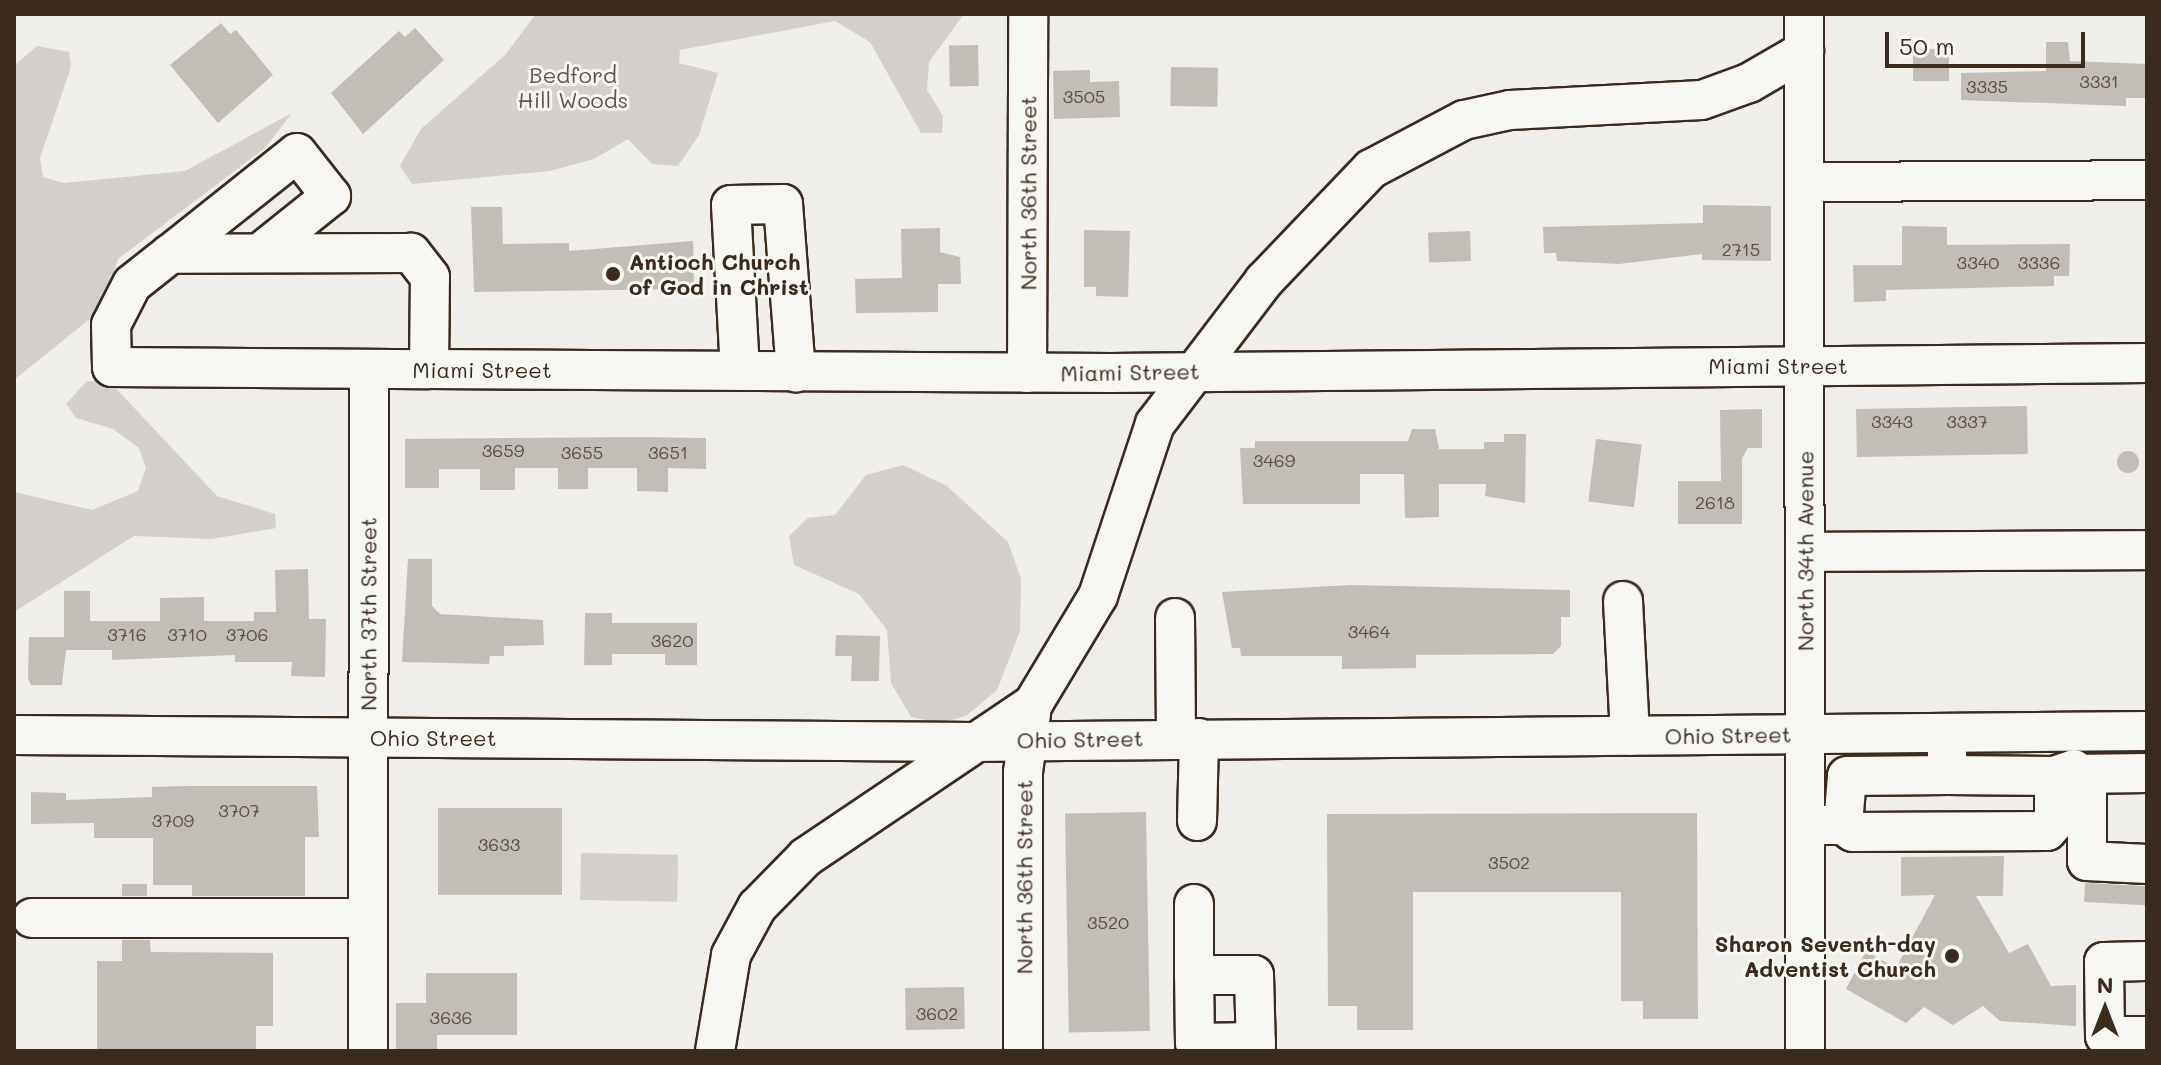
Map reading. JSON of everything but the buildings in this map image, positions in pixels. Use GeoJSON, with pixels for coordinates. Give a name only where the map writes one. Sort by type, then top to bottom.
{"type":"FeatureCollection","features":[{"type":"Feature","properties":{"kind":"street","name":"North 36th Street"},"geometry":{"type":"LineString","coordinates":[[1027,373],[1028,14]]}},
{"type":"Feature","properties":{"kind":"street","name":"North 34th Avenue"},"geometry":{"type":"LineString","coordinates":[[1804,32],[1805,1051]]}},
{"type":"Feature","properties":{"kind":"street"},"geometry":{"type":"LineString","coordinates":[[1030,721],[1084,626],[1128,488],[1155,424],[1191,370],[1328,211],[1381,162],[1437,130],[1510,110],[1702,100],[1749,83],[1804,32]]}},
{"type":"Feature","properties":{"kind":"street"},"geometry":{"type":"LineString","coordinates":[[170,254],[297,153],[331,196],[261,252]]}},
{"type":"Feature","properties":{"kind":"street"},"geometry":{"type":"LineString","coordinates":[[1806,182],[2147,180]]}},
{"type":"Feature","properties":{"kind":"street"},"geometry":{"type":"LineString","coordinates":[[740,371],[731,205],[783,204],[796,372]]}},
{"type":"Feature","properties":{"kind":"street"},"geometry":{"type":"LineString","coordinates":[[170,254],[411,253],[423,261],[429,369]]}},
{"type":"Feature","properties":{"kind":"street","name":"Miami Street"},"geometry":{"type":"LineString","coordinates":[[170,254],[132,284],[118,311],[112,367],[1027,373],[2147,363]]}},
{"type":"Feature","properties":{"kind":"street","name":"North 37th Street"},"geometry":{"type":"LineString","coordinates":[[368,1051],[369,369]]}},
{"type":"Feature","properties":{"kind":"street"},"geometry":{"type":"LineString","coordinates":[[1805,552],[2147,550]]}},
{"type":"Feature","properties":{"kind":"street"},"geometry":{"type":"LineString","coordinates":[[1623,601],[1630,736]]}},
{"type":"Feature","properties":{"kind":"street"},"geometry":{"type":"LineString","coordinates":[[1175,618],[1197,821]]}},
{"type":"Feature","properties":{"kind":"street","name":"North 36th Street"},"geometry":{"type":"LineString","coordinates":[[1023,1051],[1030,721]]}},
{"type":"Feature","properties":{"kind":"street","name":"Ohio Street"},"geometry":{"type":"LineString","coordinates":[[14,735],[974,742],[1030,721],[1188,738],[2147,731]]}},
{"type":"Feature","properties":{"kind":"street"},"geometry":{"type":"LineString","coordinates":[[2075,732],[2072,775],[2087,861],[2147,864]]}},
{"type":"Feature","properties":{"kind":"street"},"geometry":{"type":"LineString","coordinates":[[1946,733],[1948,775]]}},
{"type":"Feature","properties":{"kind":"street"},"geometry":{"type":"LineString","coordinates":[[715,1051],[731,955],[778,881],[974,742]]}},
{"type":"Feature","properties":{"kind":"street"},"geometry":{"type":"LineString","coordinates":[[1843,825],[1847,776],[2147,773]]}},
{"type":"Feature","properties":{"kind":"street"},"geometry":{"type":"LineString","coordinates":[[1804,825],[1843,825],[1853,832],[2047,831],[2054,823],[2072,775]]}},
{"type":"Feature","properties":{"kind":"street"},"geometry":{"type":"LineString","coordinates":[[1194,904],[1194,975],[1195,1043],[1256,1046],[1254,975],[1194,975]]}},
{"type":"Feature","properties":{"kind":"street"},"geometry":{"type":"LineString","coordinates":[[32,918],[368,918]]}},
{"type":"Feature","properties":{"kind":"street"},"geometry":{"type":"LineString","coordinates":[[2143,1041],[2105,1036],[2104,962],[2147,961]]}},
{"type":"Feature","properties":{"kind":"green space","name":"Bedford Hill Woods"},"geometry":{"type":"Polygon","coordinates":[[[536,14],[964,14],[929,62],[927,90],[943,116],[942,133],[921,133],[870,42],[835,21],[680,50],[679,63],[718,73],[699,135],[678,166],[652,164],[628,139],[594,159],[550,171],[412,184],[400,166],[421,129],[505,55],[536,14]]]}},
{"type":"Feature","properties":{"kind":"green space"},"geometry":{"type":"Polygon","coordinates":[[[37,46],[69,52],[71,67],[40,158],[43,177],[64,183],[185,171],[292,113],[265,148],[118,259],[102,309],[14,380],[14,66],[37,46]]]}},
{"type":"Feature","properties":{"kind":"green space"},"geometry":{"type":"Polygon","coordinates":[[[87,381],[109,381],[217,496],[275,514],[276,528],[211,539],[134,536],[14,612],[14,492],[92,510],[138,491],[146,468],[139,448],[113,429],[76,418],[66,404],[87,381]]]}},
{"type":"Feature","properties":{"kind":"green space"},"geometry":{"type":"Polygon","coordinates":[[[903,465],[947,486],[1008,542],[1021,579],[1020,631],[997,690],[966,716],[940,723],[911,717],[891,683],[887,630],[859,594],[794,565],[789,536],[808,518],[835,515],[866,475],[903,465]]]}},
{"type":"Feature","properties":{"kind":"green space"},"geometry":{"type":"Polygon","coordinates":[[[581,853],[678,855],[677,902],[580,900],[581,853]]]}},
{"type":"Feature","properties":{"kind":"place","name":"Antioch Church of God in Christ"},"geometry":{"type":"Point","coordinates":[613,274]}},
{"type":"Feature","properties":{"kind":"place","name":"Sharon Seventh-day Adventist Church"},"geometry":{"type":"Point","coordinates":[1952,956]}}]}
